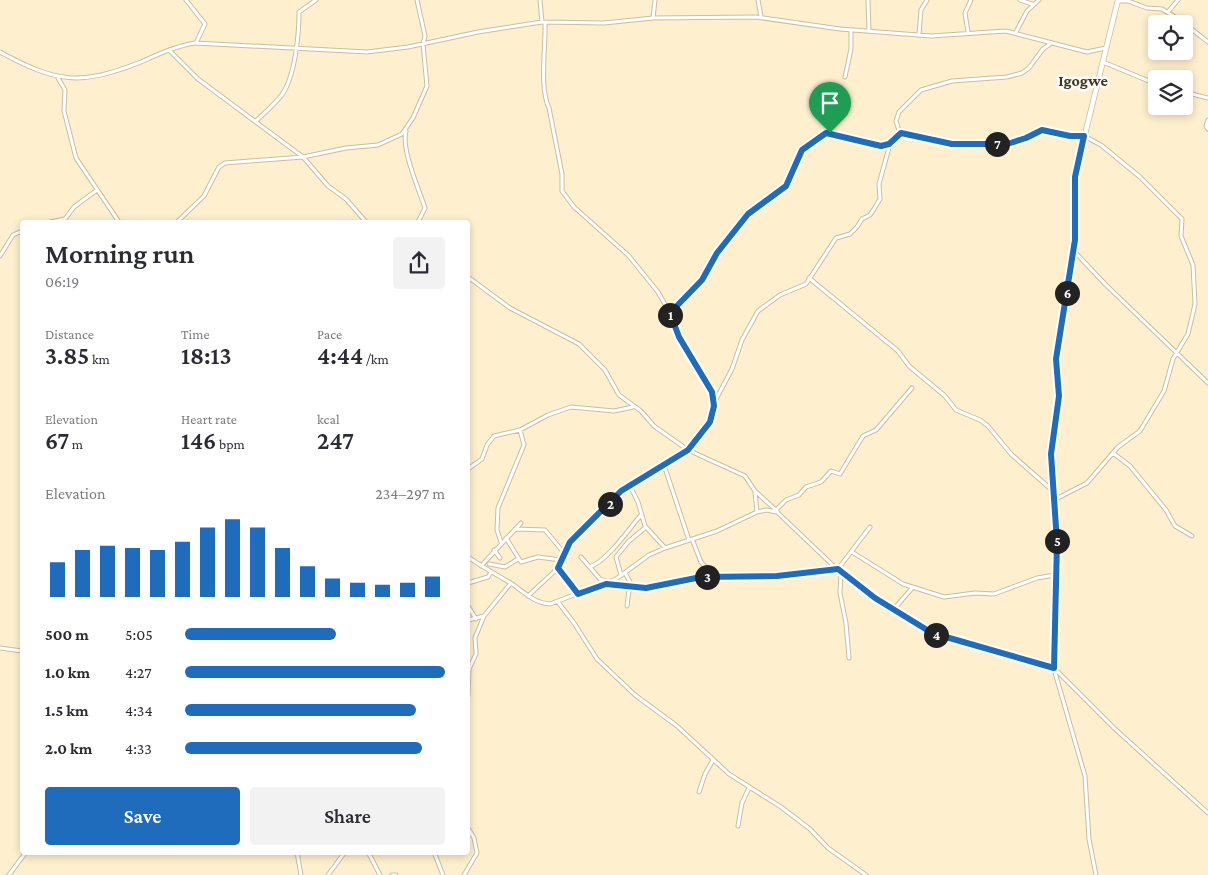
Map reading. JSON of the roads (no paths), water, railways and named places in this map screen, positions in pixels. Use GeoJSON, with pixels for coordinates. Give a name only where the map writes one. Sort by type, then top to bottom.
{"type":"FeatureCollection","features":[{"type":"Feature","properties":{"kind":"main road"},"geometry":{"type":"LineString","coordinates":[[1054,668],[1057,542],[1051,454],[1059,396],[1056,359],[1076,232],[1075,177],[1118,0]]}},
{"type":"Feature","properties":{"kind":"street"},"geometry":{"type":"LineString","coordinates":[[186,0],[204,20],[204,27],[196,43]]}},
{"type":"Feature","properties":{"kind":"street"},"geometry":{"type":"LineString","coordinates":[[256,121],[286,90],[294,63],[300,10],[316,0]]}},
{"type":"Feature","properties":{"kind":"street"},"geometry":{"type":"LineString","coordinates":[[179,220],[204,196],[222,165],[303,157],[346,148],[386,143],[406,128],[426,90],[423,44],[425,36],[417,0]]}},
{"type":"Feature","properties":{"kind":"street"},"geometry":{"type":"LineString","coordinates":[[528,596],[558,568],[564,554],[577,535],[630,486],[688,450],[707,427],[712,417],[714,403],[712,392],[679,337],[670,313],[658,292],[628,255],[586,218],[562,191],[560,166],[550,108],[546,102],[544,22],[540,0]]}},
{"type":"Feature","properties":{"kind":"street"},"geometry":{"type":"LineString","coordinates":[[653,18],[655,0]]}},
{"type":"Feature","properties":{"kind":"street"},"geometry":{"type":"LineString","coordinates":[[758,0],[761,17]]}},
{"type":"Feature","properties":{"kind":"street"},"geometry":{"type":"LineString","coordinates":[[868,0],[870,31]]}},
{"type":"Feature","properties":{"kind":"street"},"geometry":{"type":"LineString","coordinates":[[919,34],[921,10],[927,0]]}},
{"type":"Feature","properties":{"kind":"street"},"geometry":{"type":"LineString","coordinates":[[968,32],[965,14],[971,0]]}},
{"type":"Feature","properties":{"kind":"street"},"geometry":{"type":"LineString","coordinates":[[1020,0],[1032,4]]}},
{"type":"Feature","properties":{"kind":"street"},"geometry":{"type":"LineString","coordinates":[[1016,32],[1032,4],[1039,0]]}},
{"type":"Feature","properties":{"kind":"street"},"geometry":{"type":"LineString","coordinates":[[1118,0],[1128,1],[1147,8],[1160,8],[1208,42]]}},
{"type":"Feature","properties":{"kind":"street"},"geometry":{"type":"LineString","coordinates":[[1168,12],[1178,0]]}},
{"type":"Feature","properties":{"kind":"street"},"geometry":{"type":"LineString","coordinates":[[0,52],[34,70],[57,77],[78,79],[99,76],[169,50],[196,43],[367,52],[544,22],[604,23],[653,18],[761,17],[787,23],[851,30],[939,36],[968,32],[1016,32],[1051,44],[1087,52],[1106,48]]}},
{"type":"Feature","properties":{"kind":"street"},"geometry":{"type":"LineString","coordinates":[[845,77],[851,49],[851,30]]}},
{"type":"Feature","properties":{"kind":"street"},"geometry":{"type":"LineString","coordinates":[[900,134],[896,121],[900,110],[921,90],[952,81],[1007,78],[1022,73],[1051,44]]}},
{"type":"Feature","properties":{"kind":"street"},"geometry":{"type":"LineString","coordinates":[[169,50],[198,78],[303,157],[328,186],[346,199],[364,220]]}},
{"type":"Feature","properties":{"kind":"street"},"geometry":{"type":"LineString","coordinates":[[1102,62],[1148,81]]}},
{"type":"Feature","properties":{"kind":"street"},"geometry":{"type":"LineString","coordinates":[[57,77],[65,90],[64,111],[76,158],[118,220]]}},
{"type":"Feature","properties":{"kind":"street"},"geometry":{"type":"LineString","coordinates":[[1193,94],[1208,98]]}},
{"type":"Feature","properties":{"kind":"street"},"geometry":{"type":"LineString","coordinates":[[1208,120],[1206,126],[1208,129]]}},
{"type":"Feature","properties":{"kind":"street"},"geometry":{"type":"LineString","coordinates":[[406,128],[406,146],[414,183],[425,208],[419,220]]}},
{"type":"Feature","properties":{"kind":"street"},"geometry":{"type":"LineString","coordinates":[[900,134],[946,143],[968,144],[1007,144],[1042,130],[1070,136],[1084,136],[1109,150],[1133,170],[1182,220],[1180,235],[1193,261],[1196,293],[1188,334],[1170,367],[1164,391],[1140,431],[1113,453],[1087,483],[1054,500]]}},
{"type":"Feature","properties":{"kind":"street"},"geometry":{"type":"LineString","coordinates":[[670,313],[702,280],[717,253],[748,214],[786,186],[799,154],[804,148],[826,133],[881,146],[890,144]]}},
{"type":"Feature","properties":{"kind":"street"},"geometry":{"type":"LineString","coordinates":[[714,403],[732,369],[742,340],[758,311],[780,296],[804,286],[838,237],[850,234],[864,216],[870,216],[880,199],[879,184],[890,144],[900,134]]}},
{"type":"Feature","properties":{"kind":"street"},"geometry":{"type":"LineString","coordinates":[[59,220],[64,219],[74,207],[97,190]]}},
{"type":"Feature","properties":{"kind":"street"},"geometry":{"type":"LineString","coordinates":[[0,256],[13,235],[20,232]]}},
{"type":"Feature","properties":{"kind":"street"},"geometry":{"type":"LineString","coordinates":[[1073,249],[1104,284],[1208,383]]}},
{"type":"Feature","properties":{"kind":"street"},"geometry":{"type":"LineString","coordinates":[[470,278],[510,308],[579,344],[605,370],[619,395],[641,411],[654,426],[688,450],[745,476],[755,491],[839,571],[894,609],[922,627],[941,636],[1054,668],[1114,728],[1208,813]]}},
{"type":"Feature","properties":{"kind":"street"},"geometry":{"type":"LineString","coordinates":[[810,278],[898,351],[916,374],[938,390],[956,410],[980,420],[988,426],[1011,454],[1053,491]]}},
{"type":"Feature","properties":{"kind":"street"},"geometry":{"type":"LineString","coordinates":[[777,511],[786,500],[799,495],[806,486],[821,482],[831,471],[840,474],[863,436],[876,430],[912,388]]}},
{"type":"Feature","properties":{"kind":"street"},"geometry":{"type":"LineString","coordinates":[[470,468],[482,459],[487,445],[494,436],[520,430],[538,419],[571,407],[614,411],[634,406]]}},
{"type":"Feature","properties":{"kind":"street"},"geometry":{"type":"LineString","coordinates":[[501,542],[497,530],[498,508],[524,445],[520,430]]}},
{"type":"Feature","properties":{"kind":"street"},"geometry":{"type":"LineString","coordinates":[[1113,453],[1130,466],[1166,510],[1175,526],[1192,536]]}},
{"type":"Feature","properties":{"kind":"street"},"geometry":{"type":"LineString","coordinates":[[664,465],[690,540],[701,562],[716,577]]}},
{"type":"Feature","properties":{"kind":"street"},"geometry":{"type":"LineString","coordinates":[[630,486],[646,527],[665,548]]}},
{"type":"Feature","properties":{"kind":"street"},"geometry":{"type":"LineString","coordinates":[[755,491],[757,512]]}},
{"type":"Feature","properties":{"kind":"street"},"geometry":{"type":"LineString","coordinates":[[470,558],[511,583],[528,596],[544,604],[558,602],[607,583],[649,555],[665,548],[716,531],[757,512],[766,510],[777,511]]}},
{"type":"Feature","properties":{"kind":"street"},"geometry":{"type":"LineString","coordinates":[[590,567],[610,551],[641,515]]}},
{"type":"Feature","properties":{"kind":"street"},"geometry":{"type":"LineString","coordinates":[[481,566],[501,542],[521,523]]}},
{"type":"Feature","properties":{"kind":"street"},"geometry":{"type":"LineString","coordinates":[[629,576],[623,574],[616,558],[628,542],[646,527]]}},
{"type":"Feature","properties":{"kind":"street"},"geometry":{"type":"LineString","coordinates":[[849,658],[846,623],[840,593],[839,571],[870,527]]}},
{"type":"Feature","properties":{"kind":"street"},"geometry":{"type":"LineString","coordinates":[[515,529],[545,530],[564,554]]}},
{"type":"Feature","properties":{"kind":"street"},"geometry":{"type":"LineString","coordinates":[[506,538],[518,559],[522,562],[538,557],[562,560]]}},
{"type":"Feature","properties":{"kind":"street"},"geometry":{"type":"LineString","coordinates":[[494,550],[500,558]]}},
{"type":"Feature","properties":{"kind":"street"},"geometry":{"type":"LineString","coordinates":[[852,552],[877,566],[887,575],[912,588],[944,597],[975,594],[992,595],[1037,578],[1055,575]]}},
{"type":"Feature","properties":{"kind":"street"},"geometry":{"type":"LineString","coordinates":[[581,557],[600,579],[607,583],[646,588],[701,577],[790,575],[839,571]]}},
{"type":"Feature","properties":{"kind":"street"},"geometry":{"type":"LineString","coordinates":[[470,583],[488,577],[491,572],[488,558]]}},
{"type":"Feature","properties":{"kind":"street"},"geometry":{"type":"LineString","coordinates":[[489,564],[505,566],[518,559]]}},
{"type":"Feature","properties":{"kind":"street"},"geometry":{"type":"LineString","coordinates":[[558,568],[578,594]]}},
{"type":"Feature","properties":{"kind":"street"},"geometry":{"type":"LineString","coordinates":[[627,606],[631,568]]}},
{"type":"Feature","properties":{"kind":"street"},"geometry":{"type":"LineString","coordinates":[[470,667],[476,654],[475,638],[484,616],[511,583]]}},
{"type":"Feature","properties":{"kind":"street"},"geometry":{"type":"LineString","coordinates":[[894,609],[912,588]]}},
{"type":"Feature","properties":{"kind":"street"},"geometry":{"type":"LineString","coordinates":[[558,602],[597,659],[635,695],[677,726],[713,760],[749,788],[766,796],[795,818],[828,848],[866,875]]}},
{"type":"Feature","properties":{"kind":"street"},"geometry":{"type":"LineString","coordinates":[[470,609],[476,619]]}},
{"type":"Feature","properties":{"kind":"street"},"geometry":{"type":"LineString","coordinates":[[470,620],[484,616]]}},
{"type":"Feature","properties":{"kind":"street"},"geometry":{"type":"LineString","coordinates":[[0,648],[20,651]]}},
{"type":"Feature","properties":{"kind":"street"},"geometry":{"type":"LineString","coordinates":[[1054,668],[1085,776],[1089,839],[1096,875]]}},
{"type":"Feature","properties":{"kind":"street"},"geometry":{"type":"LineString","coordinates":[[699,792],[705,774],[713,760]]}},
{"type":"Feature","properties":{"kind":"street"},"geometry":{"type":"LineString","coordinates":[[738,826],[742,803],[749,788]]}},
{"type":"Feature","properties":{"kind":"street"},"geometry":{"type":"LineString","coordinates":[[464,875],[477,854],[474,838],[470,831]]}},
{"type":"Feature","properties":{"kind":"street"},"geometry":{"type":"LineString","coordinates":[[9,875],[24,855]]}},
{"type":"Feature","properties":{"kind":"street"},"geometry":{"type":"LineString","coordinates":[[298,855],[301,875]]}},
{"type":"Feature","properties":{"kind":"street"},"geometry":{"type":"LineString","coordinates":[[328,875],[343,855]]}},
{"type":"Feature","properties":{"kind":"street"},"geometry":{"type":"LineString","coordinates":[[370,855],[380,875]]}},
{"type":"Feature","properties":{"kind":"street"},"geometry":{"type":"LineString","coordinates":[[435,855],[444,875]]}},
{"type":"Feature","properties":{"kind":"district","name":"Igogwe"},"geometry":{"type":"Point","coordinates":[1083,80]}}]}
